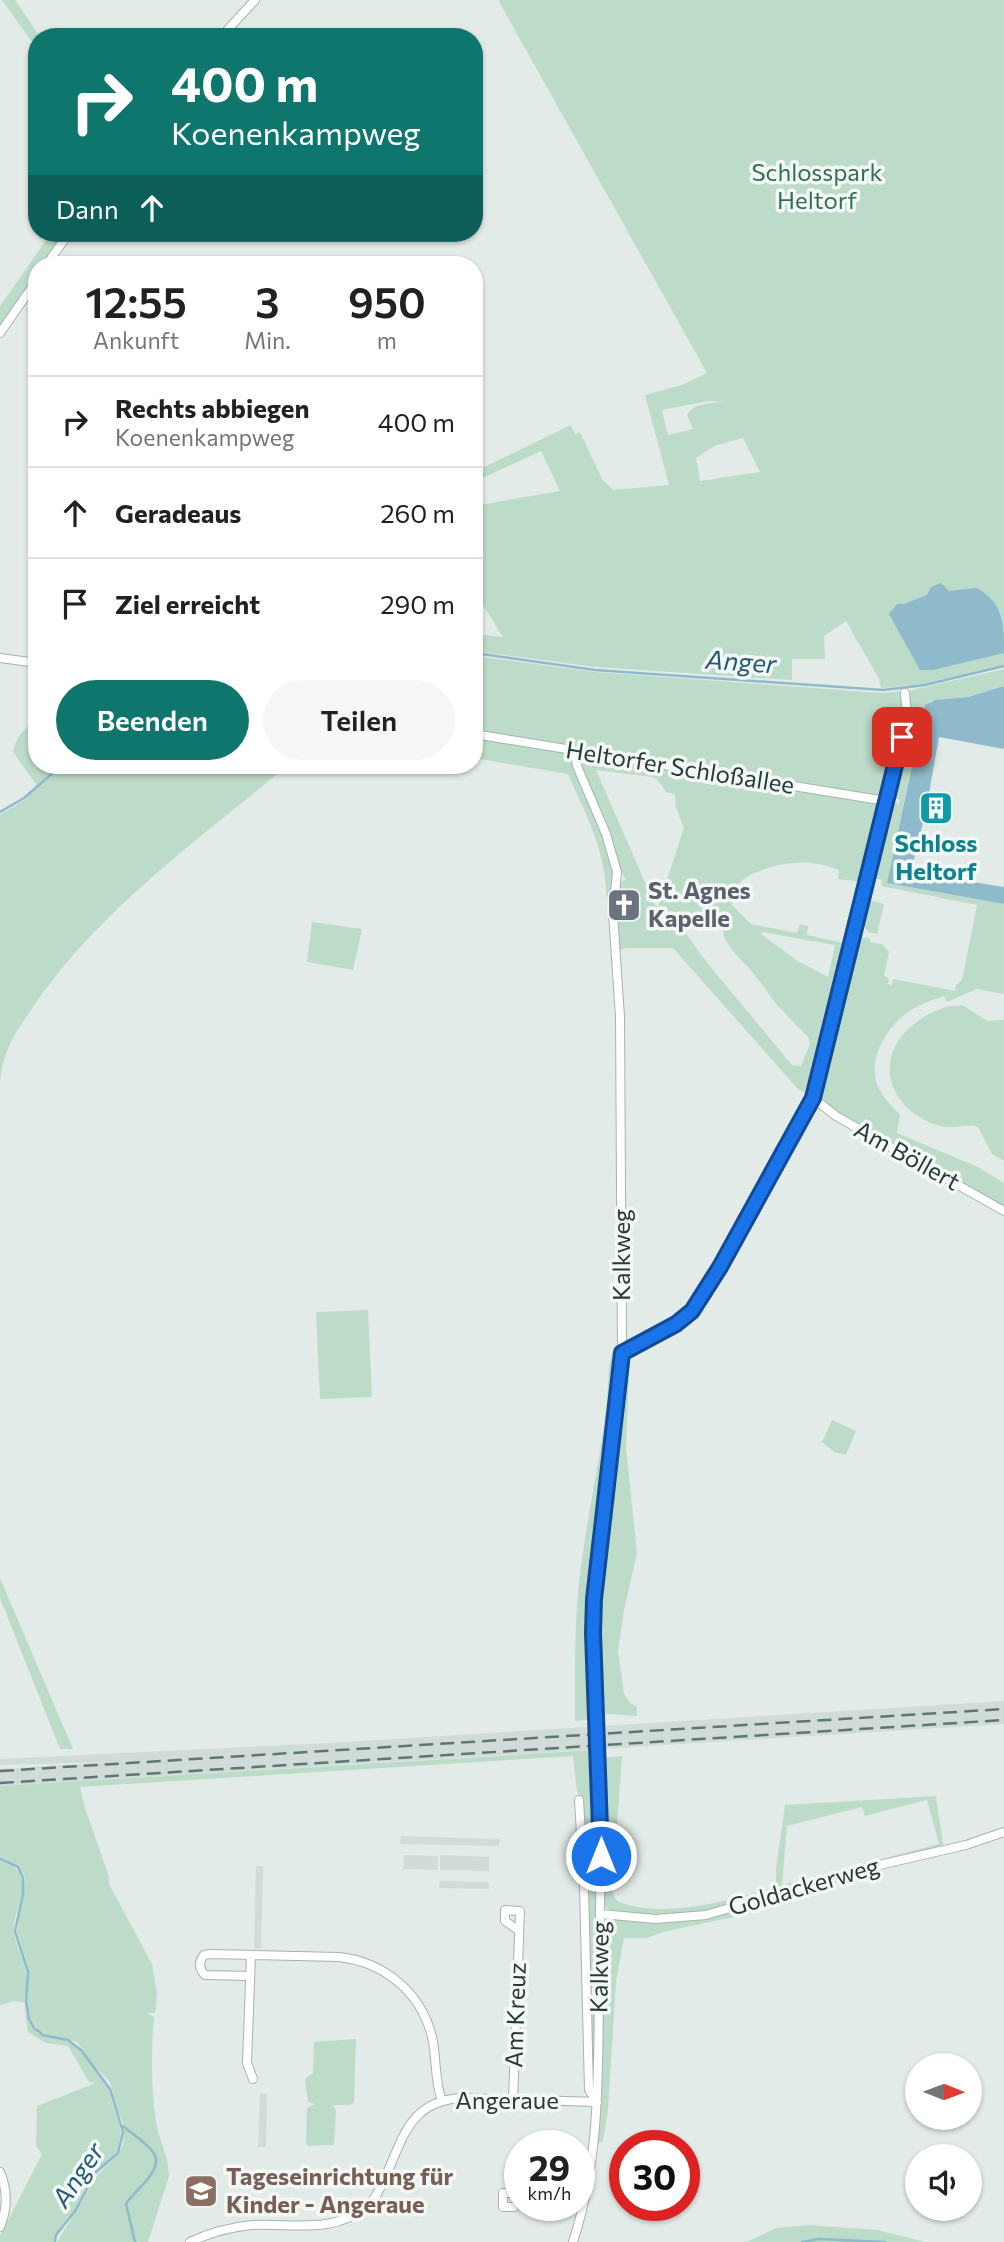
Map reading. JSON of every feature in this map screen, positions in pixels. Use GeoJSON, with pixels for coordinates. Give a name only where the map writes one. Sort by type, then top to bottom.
{"type":"FeatureCollection","features":[{"type":"Feature","properties":{"kind":"street"},"geometry":{"type":"LineString","coordinates":[[229,28],[255,0]]}},
{"type":"Feature","properties":{"kind":"street"},"geometry":{"type":"LineString","coordinates":[[0,333],[28,292]]}},
{"type":"Feature","properties":{"kind":"street"},"geometry":{"type":"LineString","coordinates":[[0,658],[28,662]]}},
{"type":"Feature","properties":{"kind":"street"},"geometry":{"type":"LineString","coordinates":[[622,1353],[676,1324],[692,1311],[720,1267],[813,1098],[907,716],[905,692]]}},
{"type":"Feature","properties":{"kind":"street","name":"Heltorfer Schloßallee"},"geometry":{"type":"LineString","coordinates":[[483,736],[886,801]]}},
{"type":"Feature","properties":{"kind":"street","name":"Kalkweg"},"geometry":{"type":"LineString","coordinates":[[575,751],[577,766],[606,834],[617,872],[612,914],[620,1017],[622,1353],[594,1599],[592,1663],[601,1810],[595,2145]]}},
{"type":"Feature","properties":{"kind":"street","name":"Am Böllert"},"geometry":{"type":"LineString","coordinates":[[813,1098],[836,1116],[1004,1211]]}},
{"type":"Feature","properties":{"kind":"street","name":"Kalkweg"},"geometry":{"type":"LineString","coordinates":[[579,1800],[589,2090],[597,2102]]}},
{"type":"Feature","properties":{"kind":"street","name":"Goldackerweg"},"geometry":{"type":"LineString","coordinates":[[601,1914],[656,1919],[706,1914],[841,1874],[966,1845],[1004,1832]]}},
{"type":"Feature","properties":{"kind":"street","name":"Am Kreuz"},"geometry":{"type":"LineString","coordinates":[[513,2099],[519,1930]]}},
{"type":"Feature","properties":{"kind":"street"},"geometry":{"type":"LineString","coordinates":[[250,1976],[208,1976],[201,1970],[200,1961],[208,1954],[353,1958],[378,1968],[398,1981],[416,2001],[428,2024],[435,2077],[442,2101]]}},
{"type":"Feature","properties":{"kind":"street"},"geometry":{"type":"LineString","coordinates":[[251,1955],[247,2063],[253,2079]]}},
{"type":"Feature","properties":{"kind":"street","name":"Angeraue"},"geometry":{"type":"LineString","coordinates":[[190,2242],[243,2226],[332,2225],[352,2217],[376,2196],[410,2122],[442,2101],[463,2098],[597,2102]]}},
{"type":"Feature","properties":{"kind":"street"},"geometry":{"type":"LineString","coordinates":[[0,2172],[7,2203],[0,2227]]}},
{"type":"Feature","properties":{"kind":"street","name":"Kalkweg"},"geometry":{"type":"LineString","coordinates":[[573,2242],[577,2221]]}},
{"type":"Feature","properties":{"kind":"shaded area"},"geometry":{"type":"Polygon","coordinates":[[[1004,1701],[1004,1724],[0,1786],[0,1769],[108,1762],[0,1765],[0,1759],[328,1743],[1004,1701]]]}},
{"type":"Feature","properties":{"kind":"shaded area"},"geometry":{"type":"Polygon","coordinates":[[[401,1836],[500,1839],[499,1846],[400,1844],[401,1836]]]}},
{"type":"Feature","properties":{"kind":"shaded area"},"geometry":{"type":"Polygon","coordinates":[[[404,1855],[438,1856],[438,1870],[403,1869],[404,1855]]]}},
{"type":"Feature","properties":{"kind":"shaded area"},"geometry":{"type":"Polygon","coordinates":[[[440,1855],[489,1857],[489,1871],[440,1870],[440,1855]]]}},
{"type":"Feature","properties":{"kind":"shaded area"},"geometry":{"type":"Polygon","coordinates":[[[256,1866],[263,1866],[261,1949],[254,1949],[256,1866]]]}},
{"type":"Feature","properties":{"kind":"shaded area"},"geometry":{"type":"Polygon","coordinates":[[[440,1881],[489,1882],[489,1889],[439,1888],[440,1881]]]}},
{"type":"Feature","properties":{"kind":"shaded area"},"geometry":{"type":"Polygon","coordinates":[[[260,2094],[267,2094],[266,2147],[258,2147],[260,2094]]]}},
{"type":"Feature","properties":{"kind":"green space"},"geometry":{"type":"Polygon","coordinates":[[[2,0],[15,0],[34,28],[28,28],[28,36],[2,0]]]}},
{"type":"Feature","properties":{"kind":"green space","name":"Schlosspark Heltorf"},"geometry":{"type":"Polygon","coordinates":[[[498,0],[1004,0],[1004,665],[924,684],[881,688],[879,679],[846,621],[824,636],[825,659],[792,659],[792,680],[595,667],[483,652],[483,635],[503,637],[483,605],[483,504],[560,491],[541,451],[483,478],[483,468],[571,425],[575,434],[580,432],[602,479],[613,490],[669,485],[645,395],[682,385],[707,373],[498,0]],[[708,401],[662,410],[668,435],[693,429],[687,415],[694,408],[703,404],[724,402],[708,401]],[[743,438],[714,446],[696,458],[700,481],[760,472],[743,438]]]}},
{"type":"Feature","properties":{"kind":"green space"},"geometry":{"type":"Polygon","coordinates":[[[45,242],[61,242],[51,256],[35,256],[45,242]]]}},
{"type":"Feature","properties":{"kind":"green space"},"geometry":{"type":"Polygon","coordinates":[[[28,266],[28,290],[0,331],[0,306],[28,266]]]}},
{"type":"Feature","properties":{"kind":"green space"},"geometry":{"type":"Polygon","coordinates":[[[483,657],[595,672],[883,693],[901,691],[906,706],[886,790],[881,791],[877,797],[483,734],[483,657]]]}},
{"type":"Feature","properties":{"kind":"green space"},"geometry":{"type":"Polygon","coordinates":[[[1004,669],[1004,686],[967,697],[930,701],[923,711],[887,883],[1004,904],[1004,994],[977,989],[947,1002],[944,996],[908,1012],[884,1039],[876,1061],[875,1073],[881,1093],[900,1115],[897,1133],[978,1167],[1004,1183],[1004,1210],[822,1104],[817,1096],[855,940],[866,937],[870,942],[882,944],[889,952],[884,976],[889,978],[888,984],[892,985],[893,979],[955,991],[956,985],[962,980],[977,905],[881,886],[882,880],[870,877],[886,813],[895,803],[899,804],[900,799],[896,799],[891,793],[908,691],[1004,669]]]}},
{"type":"Feature","properties":{"kind":"green space"},"geometry":{"type":"Polygon","coordinates":[[[28,726],[28,773],[13,752],[28,726]]]}},
{"type":"Feature","properties":{"kind":"green space"},"geometry":{"type":"Polygon","coordinates":[[[483,738],[563,752],[570,756],[614,862],[611,920],[597,842],[568,774],[483,760],[483,738]]]}},
{"type":"Feature","properties":{"kind":"green space"},"geometry":{"type":"Polygon","coordinates":[[[583,754],[875,802],[881,810],[863,882],[838,879],[839,870],[822,865],[788,864],[760,870],[748,876],[738,884],[732,894],[732,905],[751,924],[797,933],[800,924],[808,926],[807,935],[848,944],[810,1097],[797,1088],[673,948],[626,948],[617,951],[614,914],[618,882],[626,880],[619,869],[579,761],[583,754]],[[596,770],[658,907],[684,828],[676,808],[675,794],[666,792],[657,779],[652,777],[596,770]],[[693,914],[679,924],[708,964],[792,1065],[801,1066],[810,1044],[808,1037],[777,1005],[732,950],[723,935],[724,932],[712,919],[693,914]],[[763,932],[761,934],[796,960],[828,977],[835,945],[763,932]]]}},
{"type":"Feature","properties":{"kind":"green space"},"geometry":{"type":"Polygon","coordinates":[[[29,774],[277,774],[150,879],[86,941],[57,974],[16,1033],[4,1060],[0,1083],[0,815],[27,798],[36,784],[29,774]]]}},
{"type":"Feature","properties":{"kind":"green space"},"geometry":{"type":"Polygon","coordinates":[[[864,899],[884,904],[877,934],[868,932],[861,921],[864,899]]]}},
{"type":"Feature","properties":{"kind":"green space"},"geometry":{"type":"Polygon","coordinates":[[[312,922],[362,929],[353,970],[307,962],[312,922]]]}},
{"type":"Feature","properties":{"kind":"green space"},"geometry":{"type":"Polygon","coordinates":[[[962,1005],[988,1021],[1004,1020],[1004,1161],[992,1154],[978,1127],[945,1127],[922,1119],[907,1108],[891,1081],[890,1065],[894,1050],[903,1035],[930,1014],[962,1005]]]}},
{"type":"Feature","properties":{"kind":"green space"},"geometry":{"type":"Polygon","coordinates":[[[368,1310],[372,1397],[320,1399],[316,1312],[368,1310]]]}},
{"type":"Feature","properties":{"kind":"green space"},"geometry":{"type":"Polygon","coordinates":[[[616,1349],[619,1351],[593,1596],[593,1719],[575,1721],[579,1579],[602,1439],[609,1367],[612,1353],[616,1349]]]}},
{"type":"Feature","properties":{"kind":"green space"},"geometry":{"type":"Polygon","coordinates":[[[630,1350],[626,1448],[637,1553],[618,1651],[624,1694],[630,1703],[637,1707],[637,1716],[597,1713],[596,1669],[596,1625],[607,1493],[623,1362],[630,1350]]]}},
{"type":"Feature","properties":{"kind":"green space"},"geometry":{"type":"Polygon","coordinates":[[[832,1420],[856,1431],[846,1455],[834,1452],[822,1442],[832,1420]]]}},
{"type":"Feature","properties":{"kind":"green space"},"geometry":{"type":"Polygon","coordinates":[[[0,1578],[73,1749],[60,1749],[0,1598],[0,1578]]]}},
{"type":"Feature","properties":{"kind":"green space"},"geometry":{"type":"Polygon","coordinates":[[[595,1750],[599,1810],[593,2082],[581,1801],[577,1791],[573,1756],[80,1787],[109,1884],[152,1964],[157,1994],[155,2013],[147,2013],[154,2017],[153,2096],[156,2122],[169,2176],[148,2242],[57,2242],[98,2174],[119,2154],[123,2145],[124,2125],[110,2082],[94,2066],[77,2042],[40,2032],[31,2021],[27,2003],[28,1967],[17,1931],[25,1878],[19,1866],[0,1858],[0,1786],[595,1750]]]}},
{"type":"Feature","properties":{"kind":"green space"},"geometry":{"type":"Polygon","coordinates":[[[622,1756],[613,1881],[613,1895],[617,1901],[655,1909],[675,1909],[716,1903],[772,1888],[771,1892],[722,1909],[673,1917],[612,1912],[605,1906],[600,1758],[622,1756]]]}},
{"type":"Feature","properties":{"kind":"green space"},"geometry":{"type":"Polygon","coordinates":[[[936,1796],[943,1844],[941,1847],[784,1890],[776,1885],[776,1869],[785,1805],[936,1796]],[[927,1800],[865,1816],[862,1807],[787,1826],[782,1885],[939,1844],[927,1800]]]}},
{"type":"Feature","properties":{"kind":"green space"},"geometry":{"type":"Polygon","coordinates":[[[0,1861],[10,1865],[21,1877],[22,1889],[14,1932],[27,1981],[24,2002],[14,2001],[0,2005],[0,1861]]]}},
{"type":"Feature","properties":{"kind":"green space"},"geometry":{"type":"Polygon","coordinates":[[[785,1893],[780,1899],[733,1917],[647,1938],[624,1938],[616,1981],[608,2110],[603,2141],[596,2145],[603,1931],[607,1924],[617,1919],[674,1920],[785,1893]]]}},
{"type":"Feature","properties":{"kind":"green space"},"geometry":{"type":"Polygon","coordinates":[[[24,2005],[28,2019],[37,2033],[67,2041],[80,2050],[108,2088],[121,2131],[118,2149],[94,2172],[74,2210],[59,2229],[54,2242],[0,2242],[0,2236],[42,2154],[36,2146],[37,2106],[96,2083],[89,2082],[68,2046],[46,2043],[28,2032],[24,2005]]]}},
{"type":"Feature","properties":{"kind":"green space"},"geometry":{"type":"Polygon","coordinates":[[[356,2039],[354,2102],[350,2105],[332,2105],[336,2110],[334,2145],[308,2146],[307,2108],[315,2104],[308,2102],[305,2079],[313,2073],[314,2042],[356,2039]]]}},
{"type":"Feature","properties":{"kind":"green space"},"geometry":{"type":"Polygon","coordinates":[[[809,2225],[877,2230],[925,2242],[747,2242],[776,2228],[809,2225]]]}},
{"type":"Feature","properties":{"kind":"water"},"geometry":{"type":"Polygon","coordinates":[[[941,583],[949,591],[977,588],[993,601],[1003,624],[1004,653],[933,670],[920,670],[889,614],[897,604],[927,595],[931,587],[941,583]]]}},
{"type":"Feature","properties":{"kind":"water"},"geometry":{"type":"Polygon","coordinates":[[[1004,686],[1004,749],[939,737],[911,872],[1004,887],[1004,904],[887,883],[925,705],[935,700],[968,697],[1004,686]]]}},
{"type":"Feature","properties":{"kind":"waterway","name":"Anger"},"geometry":{"type":"LineString","coordinates":[[483,654],[595,670],[883,690],[925,685],[1004,666]]}},
{"type":"Feature","properties":{"kind":"waterway","name":"Anger"},"geometry":{"type":"LineString","coordinates":[[0,812],[24,798],[52,774]]}},
{"type":"Feature","properties":{"kind":"waterway","name":"Anger"},"geometry":{"type":"LineString","coordinates":[[0,1859],[18,1867],[23,1878],[23,1894],[15,1931],[28,1972],[26,2002],[29,2019],[34,2028],[43,2035],[68,2040],[81,2050],[110,2089],[123,2132],[118,2153],[96,2172],[75,2211],[56,2235],[55,2242]]}},
{"type":"Feature","properties":{"kind":"waterway","name":"Anger"},"geometry":{"type":"LineString","coordinates":[[123,2126],[147,2145],[156,2159],[153,2172],[126,2204],[135,2242]]}},
{"type":"Feature","properties":{"kind":"waterway"},"geometry":{"type":"LineString","coordinates":[[802,2242],[819,2239],[885,2242]]}},
{"type":"Feature","properties":{"kind":"railway"},"geometry":{"type":"LineString","coordinates":[[0,1771],[1004,1709]]}},
{"type":"Feature","properties":{"kind":"railway"},"geometry":{"type":"LineString","coordinates":[[0,1783],[1004,1720]]}},
{"type":"Feature","properties":{"kind":"place","name":"Schloss Heltorf"},"geometry":{"type":"Point","coordinates":[936,808]}},
{"type":"Feature","properties":{"kind":"place","name":"St. Agnes Kapelle"},"geometry":{"type":"Point","coordinates":[624,905]}},
{"type":"Feature","properties":{"kind":"place","name":"Tageseinrichtung für Kinder - Angeraue"},"geometry":{"type":"Point","coordinates":[201,2191]}},
{"type":"Feature","properties":{"kind":"route"},"geometry":{"type":"LineString","coordinates":[[601,1856],[601,1810],[592,1663],[594,1599],[622,1353],[676,1324],[692,1311],[720,1267],[813,1098],[902,737]]}}]}
